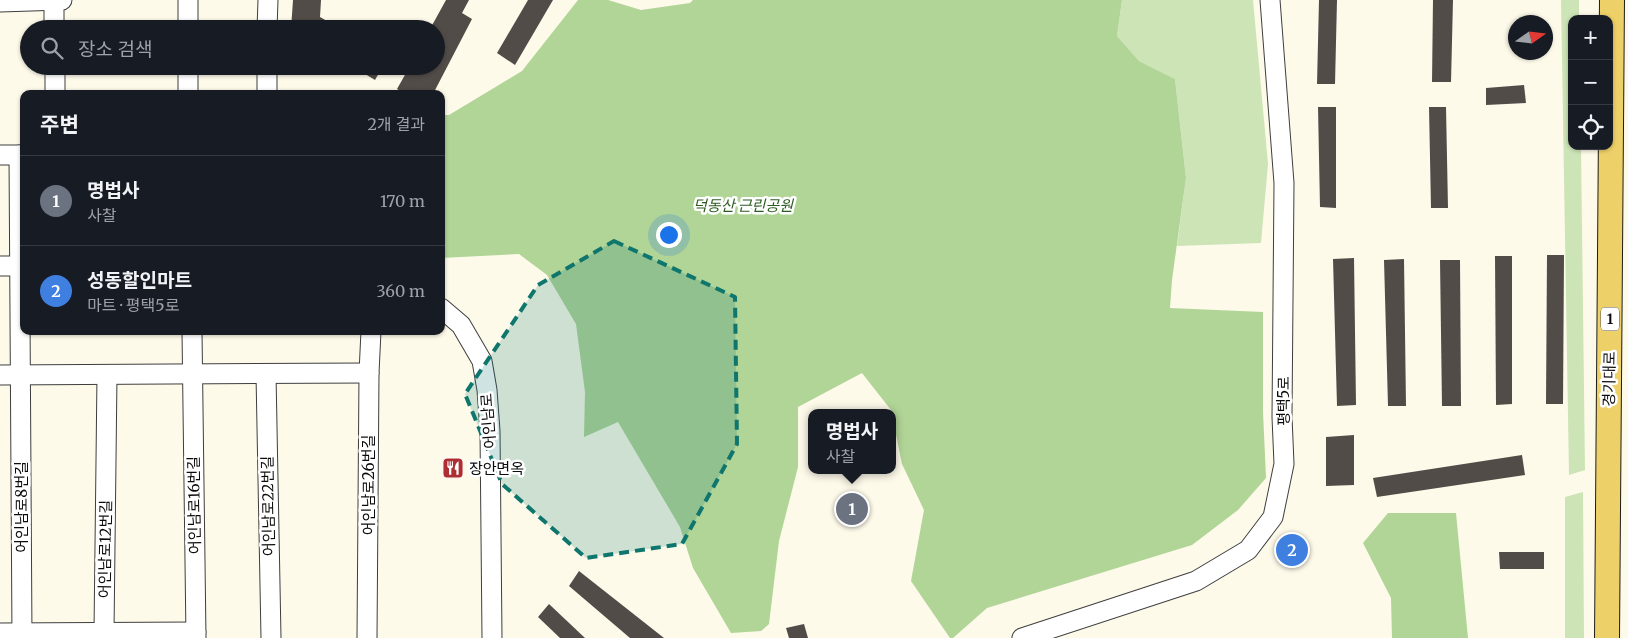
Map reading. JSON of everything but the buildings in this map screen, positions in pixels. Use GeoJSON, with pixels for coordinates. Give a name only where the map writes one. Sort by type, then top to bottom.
{"type":"FeatureCollection","features":[{"type":"Feature","properties":{"kind":"main road","name":"경기대로"},"geometry":{"type":"LineString","coordinates":[[1607,638],[1612,0]]}},
{"type":"Feature","properties":{"kind":"street"},"geometry":{"type":"LineString","coordinates":[[54,0],[54,20]]}},
{"type":"Feature","properties":{"kind":"street"},"geometry":{"type":"LineString","coordinates":[[0,2],[62,0]]}},
{"type":"Feature","properties":{"kind":"street"},"geometry":{"type":"LineString","coordinates":[[188,0],[188,20]]}},
{"type":"Feature","properties":{"kind":"street"},"geometry":{"type":"LineString","coordinates":[[267,20],[268,0]]}},
{"type":"Feature","properties":{"kind":"street","name":"평택5로"},"geometry":{"type":"LineString","coordinates":[[1030,637],[1196,581],[1248,550],[1273,517],[1284,464],[1282,417],[1284,183],[1270,0]]}},
{"type":"Feature","properties":{"kind":"street"},"geometry":{"type":"LineString","coordinates":[[55,75],[55,90]]}},
{"type":"Feature","properties":{"kind":"street"},"geometry":{"type":"LineString","coordinates":[[188,75],[188,90]]}},
{"type":"Feature","properties":{"kind":"street"},"geometry":{"type":"LineString","coordinates":[[267,75],[267,90]]}},
{"type":"Feature","properties":{"kind":"street"},"geometry":{"type":"LineString","coordinates":[[0,155],[20,155]]}},
{"type":"Feature","properties":{"kind":"street"},"geometry":{"type":"LineString","coordinates":[[0,266],[20,266]]}},
{"type":"Feature","properties":{"kind":"street","name":"어인남로"},"geometry":{"type":"LineString","coordinates":[[445,311],[461,325],[482,361],[485,380],[490,431],[492,638]]}},
{"type":"Feature","properties":{"kind":"street","name":"어인남로8번길"},"geometry":{"type":"LineString","coordinates":[[21,335],[22,636]]}},
{"type":"Feature","properties":{"kind":"street","name":"어인남로16번길"},"geometry":{"type":"LineString","coordinates":[[192,335],[196,635]]}},
{"type":"Feature","properties":{"kind":"street","name":"어인남로26번길"},"geometry":{"type":"LineString","coordinates":[[368,638],[371,335]]}},
{"type":"Feature","properties":{"kind":"street"},"geometry":{"type":"LineString","coordinates":[[0,375],[369,373]]}},
{"type":"Feature","properties":{"kind":"street","name":"어인남로22번길"},"geometry":{"type":"LineString","coordinates":[[266,374],[271,638]]}},
{"type":"Feature","properties":{"kind":"street","name":"어인남로12번길"},"geometry":{"type":"LineString","coordinates":[[104,632],[107,375]]}},
{"type":"Feature","properties":{"kind":"street"},"geometry":{"type":"LineString","coordinates":[[0,633],[22,636],[104,632],[196,635]]}},
{"type":"Feature","properties":{"kind":"highlighted area"},"geometry":{"type":"Polygon","coordinates":[[[614,241],[735,297],[737,444],[682,544],[586,558],[502,484],[465,394],[538,285],[614,241]]]}},
{"type":"Feature","properties":{"kind":"green space","name":"덕동산 근린공원"},"geometry":{"type":"Polygon","coordinates":[[[578,0],[608,0],[641,10],[690,3],[693,0],[1122,0],[1117,36],[1139,61],[1175,79],[1186,178],[1170,308],[1263,312],[1263,412],[1266,478],[1238,510],[1192,545],[987,608],[953,638],[950,638],[911,581],[924,510],[902,464],[896,435],[896,409],[890,409],[862,373],[798,407],[798,467],[779,541],[769,624],[761,631],[731,633],[693,568],[680,527],[618,422],[584,437],[585,392],[576,324],[547,275],[519,254],[445,258],[445,115],[449,115],[522,71],[578,0]]]}},
{"type":"Feature","properties":{"kind":"green space"},"geometry":{"type":"Polygon","coordinates":[[[1122,0],[1253,0],[1268,164],[1261,243],[1177,246],[1186,178],[1175,79],[1139,61],[1117,36],[1122,0]]]}},
{"type":"Feature","properties":{"kind":"green space"},"geometry":{"type":"Polygon","coordinates":[[[1561,0],[1579,0],[1579,15],[1568,15],[1568,150],[1581,150],[1585,470],[1569,475],[1561,0]]]}},
{"type":"Feature","properties":{"kind":"green space"},"geometry":{"type":"Polygon","coordinates":[[[1583,492],[1584,638],[1565,638],[1565,497],[1583,492]]]}},
{"type":"Feature","properties":{"kind":"green space"},"geometry":{"type":"Polygon","coordinates":[[[1388,513],[1456,513],[1468,638],[1392,638],[1391,598],[1363,543],[1388,513]]]}},
{"type":"Feature","properties":{"kind":"place","name":"장안면옥"},"geometry":{"type":"Point","coordinates":[453,468]}},
{"type":"Feature","properties":{"kind":"place","name":"명법사"},"geometry":{"type":"Point","coordinates":[852,509]}},
{"type":"Feature","properties":{"kind":"place","name":"성동할인마트"},"geometry":{"type":"Point","coordinates":[1292,550]}}]}
